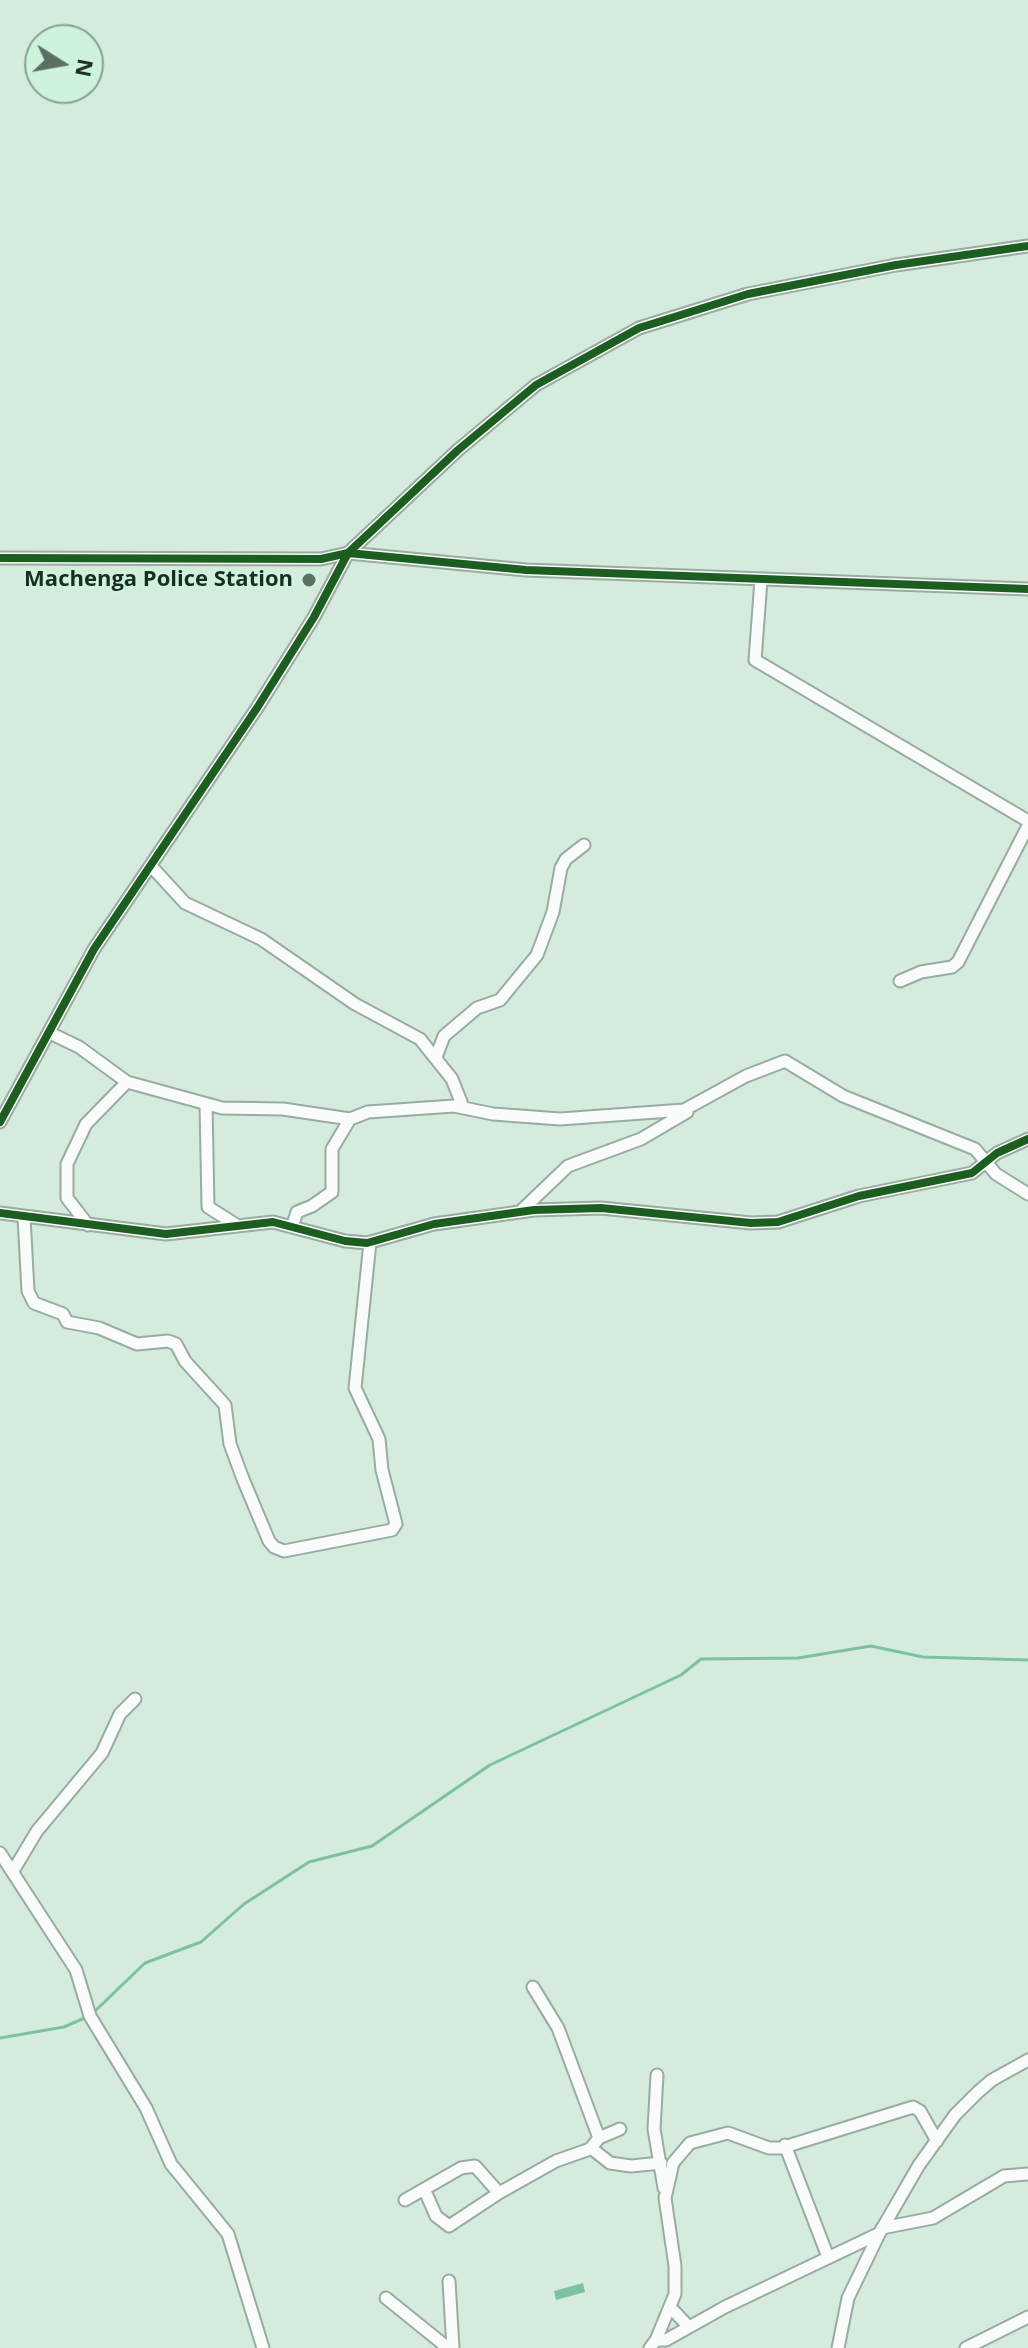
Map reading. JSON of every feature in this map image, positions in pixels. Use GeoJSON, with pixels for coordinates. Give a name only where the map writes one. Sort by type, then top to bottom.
{"type":"FeatureCollection","features":[{"type":"Feature","properties":{"kind":"street"},"geometry":{"type":"LineString","coordinates":[[0,1122],[94,949],[152,867],[314,617],[348,553],[458,450],[536,385],[639,328],[748,294],[896,265],[1028,246]]}},
{"type":"Feature","properties":{"kind":"street"},"geometry":{"type":"LineString","coordinates":[[0,558],[321,559],[348,553],[526,570],[1028,589]]}},
{"type":"Feature","properties":{"kind":"street"},"geometry":{"type":"LineString","coordinates":[[761,580],[755,660],[813,691],[1028,824],[958,962],[952,967],[921,972],[900,981]]}},
{"type":"Feature","properties":{"kind":"street"},"geometry":{"type":"LineString","coordinates":[[436,1057],[444,1036],[477,1008],[500,1000],[537,955],[553,912],[561,868],[566,859],[584,845]]}},
{"type":"Feature","properties":{"kind":"street"},"geometry":{"type":"LineString","coordinates":[[152,867],[185,903],[261,939],[355,1004],[420,1039],[452,1079],[463,1107]]}},
{"type":"Feature","properties":{"kind":"street"},"geometry":{"type":"LineString","coordinates":[[50,1033],[79,1047],[127,1082],[235,1110],[318,1112],[350,1119],[368,1112],[463,1107],[493,1114],[560,1119],[694,1107]]}},
{"type":"Feature","properties":{"kind":"street"},"geometry":{"type":"LineString","coordinates":[[521,1211],[568,1166],[641,1139],[746,1076],[785,1061],[843,1096],[975,1149],[996,1174],[1028,1194]]}},
{"type":"Feature","properties":{"kind":"street"},"geometry":{"type":"LineString","coordinates":[[88,1225],[67,1198],[67,1164],[86,1124],[127,1082]]}},
{"type":"Feature","properties":{"kind":"street"},"geometry":{"type":"LineString","coordinates":[[206,1104],[208,1207],[238,1226]]}},
{"type":"Feature","properties":{"kind":"street"},"geometry":{"type":"LineString","coordinates":[[293,1224],[297,1212],[332,1192],[332,1149],[350,1119]]}},
{"type":"Feature","properties":{"kind":"street"},"geometry":{"type":"LineString","coordinates":[[0,1213],[166,1234],[273,1222],[293,1224],[345,1241],[370,1242],[434,1224],[521,1211],[601,1208],[751,1223],[778,1222],[859,1196],[964,1176],[1028,1139]]}},
{"type":"Feature","properties":{"kind":"street"},"geometry":{"type":"LineString","coordinates":[[24,1217],[28,1291],[34,1303],[63,1314],[67,1322],[99,1328],[137,1344],[168,1341],[176,1344],[185,1361],[225,1405],[230,1444],[243,1479],[269,1541],[284,1551],[392,1530],[396,1524],[382,1470],[379,1439],[355,1388],[370,1242]]}},
{"type":"Feature","properties":{"kind":"street"},"geometry":{"type":"LineString","coordinates":[[13,1871],[37,1831],[102,1753],[120,1714],[135,1699]]}},
{"type":"Feature","properties":{"kind":"street"},"geometry":{"type":"LineString","coordinates":[[0,1853],[76,1970],[90,2016],[146,2108],[171,2164],[228,2234],[263,2348]]}},
{"type":"Feature","properties":{"kind":"street"},"geometry":{"type":"LineString","coordinates":[[533,1987],[558,2028],[595,2143],[610,2163],[631,2166],[661,2163]]}},
{"type":"Feature","properties":{"kind":"street"},"geometry":{"type":"LineString","coordinates":[[838,2348],[848,2298],[858,2285],[881,2231],[937,2141],[978,2092],[992,2080],[1028,2060]]}},
{"type":"Feature","properties":{"kind":"street"},"geometry":{"type":"LineString","coordinates":[[653,2344],[670,2307],[675,2266],[654,2129],[657,2075]]}},
{"type":"Feature","properties":{"kind":"street"},"geometry":{"type":"LineString","coordinates":[[665,2196],[677,2154],[696,2140],[728,2133],[769,2148],[913,2107],[920,2111],[937,2141]]}},
{"type":"Feature","properties":{"kind":"street"},"geometry":{"type":"LineString","coordinates":[[425,2191],[436,2216],[449,2226],[499,2193],[556,2161],[574,2157],[620,2129]]}},
{"type":"Feature","properties":{"kind":"street"},"geometry":{"type":"LineString","coordinates":[[785,2145],[828,2257]]}},
{"type":"Feature","properties":{"kind":"street"},"geometry":{"type":"LineString","coordinates":[[405,2200],[461,2168],[475,2166],[499,2193]]}},
{"type":"Feature","properties":{"kind":"street"},"geometry":{"type":"LineString","coordinates":[[653,2344],[828,2257],[867,2242],[881,2231],[933,2218],[1004,2176],[1028,2174]]}},
{"type":"Feature","properties":{"kind":"street"},"geometry":{"type":"LineString","coordinates":[[444,2346],[449,2281]]}},
{"type":"Feature","properties":{"kind":"street"},"geometry":{"type":"LineString","coordinates":[[386,2298],[444,2346]]}},
{"type":"Feature","properties":{"kind":"street"},"geometry":{"type":"LineString","coordinates":[[670,2307],[689,2327]]}},
{"type":"Feature","properties":{"kind":"street"},"geometry":{"type":"LineString","coordinates":[[966,2348],[1028,2317]]}},
{"type":"Feature","properties":{"kind":"shaded area"},"geometry":{"type":"Polygon","coordinates":[[[583,2283],[585,2292],[556,2300],[554,2291],[583,2283]]]}},
{"type":"Feature","properties":{"kind":"waterway"},"geometry":{"type":"LineString","coordinates":[[93,2013],[145,1963],[201,1942],[244,1904],[309,1862],[372,1846],[490,1765],[681,1675],[701,1659],[798,1658],[871,1646],[923,1657],[1028,1660]]}},
{"type":"Feature","properties":{"kind":"waterway"},"geometry":{"type":"LineString","coordinates":[[0,2038],[64,2027],[87,2017]]}},
{"type":"Feature","properties":{"kind":"cycle path"},"geometry":{"type":"LineString","coordinates":[[0,558],[321,559],[348,553],[458,450],[536,385],[639,328],[748,294],[896,265],[1028,246]]}},
{"type":"Feature","properties":{"kind":"cycle path"},"geometry":{"type":"LineString","coordinates":[[0,1122],[94,949],[257,708],[314,617],[348,553],[526,570],[1028,589]]}},
{"type":"Feature","properties":{"kind":"cycle path"},"geometry":{"type":"LineString","coordinates":[[0,1213],[166,1234],[273,1222],[345,1241],[367,1243],[434,1224],[534,1210],[601,1208],[751,1223],[778,1222],[859,1196],[972,1173],[997,1153],[1028,1139]]}},
{"type":"Feature","properties":{"kind":"place","name":"Machenga Police Station"},"geometry":{"type":"Point","coordinates":[309,580]}}]}
